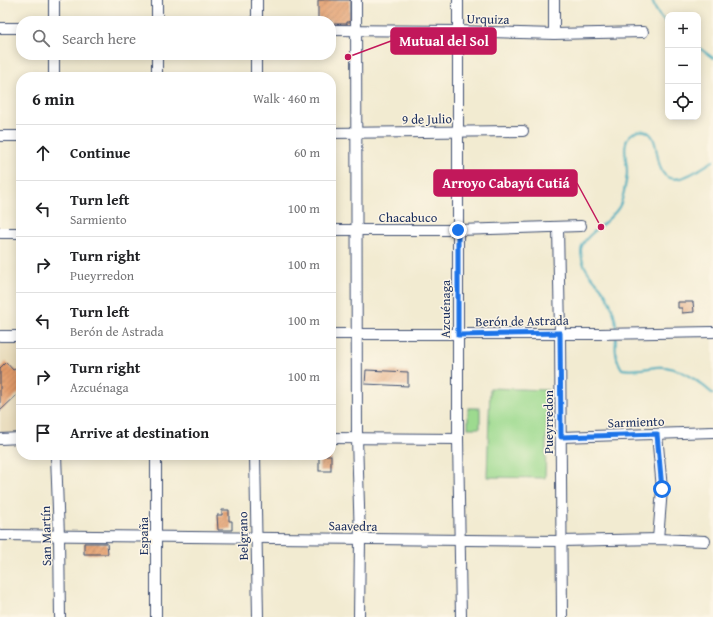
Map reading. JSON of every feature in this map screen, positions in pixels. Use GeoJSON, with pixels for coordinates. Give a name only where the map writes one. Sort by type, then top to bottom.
{"type":"FeatureCollection","features":[{"type":"Feature","properties":{"kind":"street"},"geometry":{"type":"LineString","coordinates":[[54,0],[54,16]]}},
{"type":"Feature","properties":{"kind":"street"},"geometry":{"type":"LineString","coordinates":[[157,0],[157,16]]}},
{"type":"Feature","properties":{"kind":"street"},"geometry":{"type":"LineString","coordinates":[[256,16],[257,0]]}},
{"type":"Feature","properties":{"kind":"street"},"geometry":{"type":"LineString","coordinates":[[356,0],[357,438],[360,540],[359,617]]}},
{"type":"Feature","properties":{"kind":"street","name":"Azcuénaga"},"geometry":{"type":"LineString","coordinates":[[458,0],[458,439],[461,617]]}},
{"type":"Feature","properties":{"kind":"street"},"geometry":{"type":"LineString","coordinates":[[554,0],[554,34]]}},
{"type":"Feature","properties":{"kind":"street"},"geometry":{"type":"LineString","coordinates":[[0,28],[16,28]]}},
{"type":"Feature","properties":{"kind":"street","name":"Urquiza"},"geometry":{"type":"LineString","coordinates":[[336,30],[457,31],[554,34],[644,32]]}},
{"type":"Feature","properties":{"kind":"street"},"geometry":{"type":"LineString","coordinates":[[54,60],[54,72]]}},
{"type":"Feature","properties":{"kind":"street"},"geometry":{"type":"LineString","coordinates":[[157,60],[157,72]]}},
{"type":"Feature","properties":{"kind":"street"},"geometry":{"type":"LineString","coordinates":[[256,60],[256,72]]}},
{"type":"Feature","properties":{"kind":"street","name":"9 de Julio"},"geometry":{"type":"LineString","coordinates":[[336,133],[523,131]]}},
{"type":"Feature","properties":{"kind":"street"},"geometry":{"type":"LineString","coordinates":[[0,136],[16,136]]}},
{"type":"Feature","properties":{"kind":"street","name":"Chacabuco"},"geometry":{"type":"LineString","coordinates":[[336,230],[458,230],[581,226]]}},
{"type":"Feature","properties":{"kind":"street","name":"Pueyrredon"},"geometry":{"type":"LineString","coordinates":[[558,227],[562,617]]}},
{"type":"Feature","properties":{"kind":"street"},"geometry":{"type":"LineString","coordinates":[[0,233],[16,233]]}},
{"type":"Feature","properties":{"kind":"street","name":"Berón de Astrada"},"geometry":{"type":"LineString","coordinates":[[336,334],[458,335],[713,332]]}},
{"type":"Feature","properties":{"kind":"street"},"geometry":{"type":"LineString","coordinates":[[0,336],[16,336]]}},
{"type":"Feature","properties":{"kind":"street","name":"Sarmiento"},"geometry":{"type":"LineString","coordinates":[[561,437],[713,432]]}},
{"type":"Feature","properties":{"kind":"street"},"geometry":{"type":"LineString","coordinates":[[657,434],[662,489],[658,539]]}},
{"type":"Feature","properties":{"kind":"street"},"geometry":{"type":"LineString","coordinates":[[0,438],[16,438]]}},
{"type":"Feature","properties":{"kind":"street"},"geometry":{"type":"LineString","coordinates":[[336,438],[458,439]]}},
{"type":"Feature","properties":{"kind":"street","name":"San Martín"},"geometry":{"type":"LineString","coordinates":[[56,460],[60,617]]}},
{"type":"Feature","properties":{"kind":"street","name":"España"},"geometry":{"type":"LineString","coordinates":[[156,460],[156,617]]}},
{"type":"Feature","properties":{"kind":"street","name":"Belgrano"},"geometry":{"type":"LineString","coordinates":[[255,460],[258,617]]}},
{"type":"Feature","properties":{"kind":"street","name":"Saavedra"},"geometry":{"type":"LineString","coordinates":[[0,535],[360,540],[561,541],[658,539],[705,541]]}},
{"type":"Feature","properties":{"kind":"shaded area"},"geometry":{"type":"Polygon","coordinates":[[[0,341],[16,341],[16,434],[0,434],[0,341]]]}},
{"type":"Feature","properties":{"kind":"green space"},"geometry":{"type":"Polygon","coordinates":[[[490,388],[548,390],[545,478],[487,477],[490,388]]]}},
{"type":"Feature","properties":{"kind":"green space"},"geometry":{"type":"Polygon","coordinates":[[[468,408],[480,408],[480,428],[468,428],[468,408]]]}},
{"type":"Feature","properties":{"kind":"building"},"geometry":{"type":"Polygon","coordinates":[[[318,0],[350,0],[350,22],[347,22],[347,24],[336,24],[336,16],[318,16],[318,0]]]}},
{"type":"Feature","properties":{"kind":"building"},"geometry":{"type":"Polygon","coordinates":[[[678,302],[693,302],[694,312],[682,313],[682,308],[678,308],[678,302]]]}},
{"type":"Feature","properties":{"kind":"building"},"geometry":{"type":"Polygon","coordinates":[[[6,362],[13,370],[16,370],[16,396],[0,411],[0,368],[6,362]]]}},
{"type":"Feature","properties":{"kind":"building"},"geometry":{"type":"Polygon","coordinates":[[[366,370],[408,372],[408,386],[365,384],[366,370]]]}},
{"type":"Feature","properties":{"kind":"building"},"geometry":{"type":"Polygon","coordinates":[[[319,460],[331,460],[331,471],[319,471],[319,460]]]}},
{"type":"Feature","properties":{"kind":"building"},"geometry":{"type":"Polygon","coordinates":[[[222,510],[229,510],[229,521],[232,521],[232,530],[218,530],[217,515],[222,515],[222,510]]]}},
{"type":"Feature","properties":{"kind":"building"},"geometry":{"type":"Polygon","coordinates":[[[84,543],[107,543],[108,554],[84,554],[84,543]]]}},
{"type":"Feature","properties":{"kind":"waterway"},"geometry":{"type":"LineString","coordinates":[[652,0],[658,14],[665,21]]}},
{"type":"Feature","properties":{"kind":"waterway"},"geometry":{"type":"LineString","coordinates":[[699,48],[713,58]]}},
{"type":"Feature","properties":{"kind":"waterway"},"geometry":{"type":"LineString","coordinates":[[616,331],[614,314],[609,301],[600,286],[584,266],[581,250],[583,244],[592,233],[611,217],[620,205],[624,194],[627,175],[625,145],[629,136],[638,131],[645,131],[651,135],[660,168],[664,175],[671,178],[685,177],[713,161]]}},
{"type":"Feature","properties":{"kind":"waterway"},"geometry":{"type":"LineString","coordinates":[[616,337],[616,353],[622,369],[634,370],[656,367],[672,368],[687,374],[713,394]]}},
{"type":"Feature","properties":{"kind":"place","name":"Mutual del Sol"},"geometry":{"type":"Point","coordinates":[348,57]}},
{"type":"Feature","properties":{"kind":"place","name":"Arroyo Cabayú Cutiá"},"geometry":{"type":"Point","coordinates":[601,227]}},
{"type":"Feature","properties":{"kind":"route"},"geometry":{"type":"LineString","coordinates":[[458,230],[458,335],[560,333],[561,437],[657,434],[662,489]]}}]}
